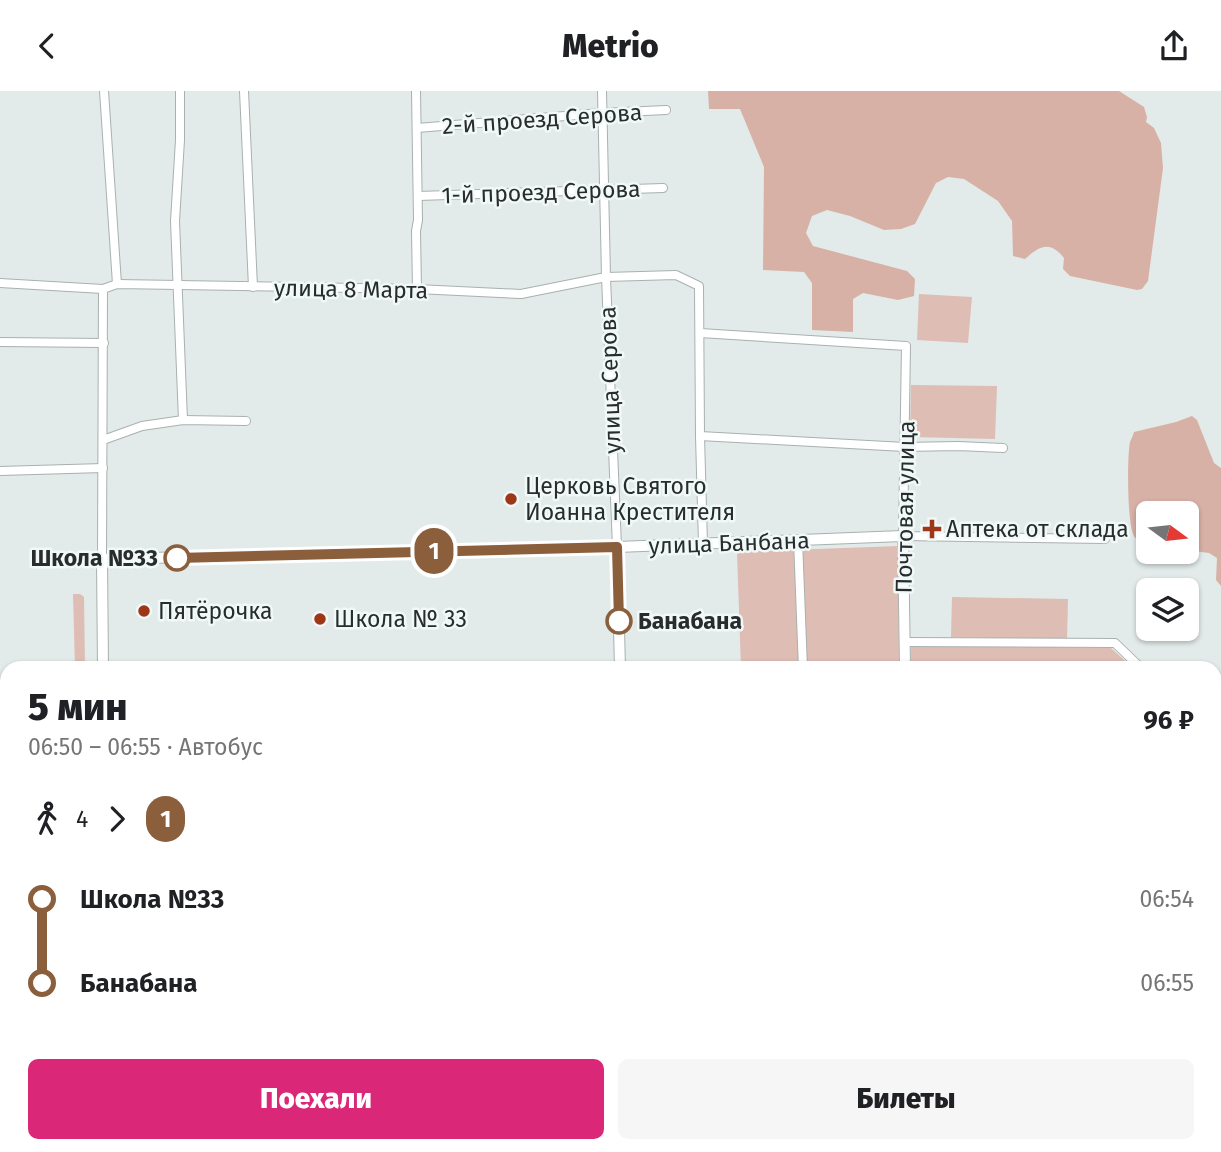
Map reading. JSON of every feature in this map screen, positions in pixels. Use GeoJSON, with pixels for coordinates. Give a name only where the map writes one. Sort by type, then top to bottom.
{"type":"FeatureCollection","features":[{"type":"Feature","properties":{"kind":"street"},"geometry":{"type":"LineString","coordinates":[[104,91],[117,283]]}},
{"type":"Feature","properties":{"kind":"street"},"geometry":{"type":"LineString","coordinates":[[180,91],[175,221],[183,420]]}},
{"type":"Feature","properties":{"kind":"street"},"geometry":{"type":"LineString","coordinates":[[244,91],[253,287]]}},
{"type":"Feature","properties":{"kind":"street"},"geometry":{"type":"LineString","coordinates":[[416,91],[417,289]]}},
{"type":"Feature","properties":{"kind":"street","name":"улица Серова"},"geometry":{"type":"LineString","coordinates":[[602,91],[620,661]]}},
{"type":"Feature","properties":{"kind":"street","name":"2-й проезд Серова"},"geometry":{"type":"LineString","coordinates":[[417,128],[666,110]]}},
{"type":"Feature","properties":{"kind":"street","name":"1-й проезд Серова"},"geometry":{"type":"LineString","coordinates":[[418,196],[663,188]]}},
{"type":"Feature","properties":{"kind":"street","name":"улица 8 Марта"},"geometry":{"type":"LineString","coordinates":[[0,283],[103,289],[117,283],[417,289],[521,295],[606,277],[676,275],[699,286],[700,334]]}},
{"type":"Feature","properties":{"kind":"street"},"geometry":{"type":"LineString","coordinates":[[103,289],[103,661]]}},
{"type":"Feature","properties":{"kind":"street"},"geometry":{"type":"LineString","coordinates":[[700,334],[703,544]]}},
{"type":"Feature","properties":{"kind":"street","name":"Почтовая улица"},"geometry":{"type":"LineString","coordinates":[[700,334],[906,345],[903,536],[905,661]]}},
{"type":"Feature","properties":{"kind":"street"},"geometry":{"type":"LineString","coordinates":[[0,342],[104,343]]}},
{"type":"Feature","properties":{"kind":"street"},"geometry":{"type":"LineString","coordinates":[[103,440],[142,426],[183,420],[246,421]]}},
{"type":"Feature","properties":{"kind":"street"},"geometry":{"type":"LineString","coordinates":[[700,436],[905,447],[1003,448]]}},
{"type":"Feature","properties":{"kind":"street"},"geometry":{"type":"LineString","coordinates":[[0,471],[103,468]]}},
{"type":"Feature","properties":{"kind":"street","name":"улица Банбана"},"geometry":{"type":"LineString","coordinates":[[102,559],[617,547],[903,536],[1105,539]]}},
{"type":"Feature","properties":{"kind":"street"},"geometry":{"type":"LineString","coordinates":[[799,540],[803,661]]}},
{"type":"Feature","properties":{"kind":"street"},"geometry":{"type":"LineString","coordinates":[[904,642],[1115,643],[1134,661]]}},
{"type":"Feature","properties":{"kind":"shaded area"},"geometry":{"type":"Polygon","coordinates":[[[708,91],[1119,91],[1144,107],[1146,122],[1154,128],[1161,143],[1163,168],[1148,281],[1142,289],[1137,290],[1070,276],[1063,269],[1064,258],[1049,247],[1040,248],[1025,259],[1013,256],[1012,221],[998,201],[964,179],[948,177],[936,183],[915,224],[901,229],[884,230],[827,210],[812,216],[806,233],[813,246],[907,271],[915,279],[914,296],[898,300],[863,293],[853,299],[853,332],[812,330],[812,283],[804,272],[763,270],[764,167],[740,109],[709,109],[708,91]]]}},
{"type":"Feature","properties":{"kind":"shaded area"},"geometry":{"type":"Polygon","coordinates":[[[919,294],[972,297],[968,343],[917,340],[919,294]]]}},
{"type":"Feature","properties":{"kind":"shaded area"},"geometry":{"type":"Polygon","coordinates":[[[911,385],[997,386],[995,439],[910,437],[911,385]]]}},
{"type":"Feature","properties":{"kind":"shaded area"},"geometry":{"type":"Polygon","coordinates":[[[1192,416],[1197,420],[1214,463],[1221,468],[1221,586],[1216,580],[1217,558],[1199,552],[1199,501],[1136,501],[1136,538],[1132,529],[1128,461],[1134,432],[1192,416]]]}},
{"type":"Feature","properties":{"kind":"shaded area"},"geometry":{"type":"Polygon","coordinates":[[[898,546],[899,661],[741,661],[737,552],[898,546]]]}},
{"type":"Feature","properties":{"kind":"shaded area"},"geometry":{"type":"Polygon","coordinates":[[[73,594],[80,594],[84,597],[85,661],[75,661],[73,594]]]}},
{"type":"Feature","properties":{"kind":"shaded area"},"geometry":{"type":"Polygon","coordinates":[[[952,597],[1068,599],[1067,640],[951,637],[952,597]]]}},
{"type":"Feature","properties":{"kind":"shaded area"},"geometry":{"type":"Polygon","coordinates":[[[911,645],[1111,648],[1125,661],[911,661],[911,645]]]}},
{"type":"Feature","properties":{"kind":"bus line","name":"1"},"geometry":{"type":"LineString","coordinates":[[177,558],[617,547],[619,621]]}},
{"type":"Feature","properties":{"kind":"place","name":"Церковь Святого Иоанна Крестителя"},"geometry":{"type":"Point","coordinates":[511,499]}},
{"type":"Feature","properties":{"kind":"place","name":"Аптека от склада"},"geometry":{"type":"Point","coordinates":[932,529]}},
{"type":"Feature","properties":{"kind":"place","name":"Школа №33"},"geometry":{"type":"Point","coordinates":[177,558]}},
{"type":"Feature","properties":{"kind":"place","name":"Пятёрочка"},"geometry":{"type":"Point","coordinates":[144,611]}},
{"type":"Feature","properties":{"kind":"place","name":"Школа № 33"},"geometry":{"type":"Point","coordinates":[320,619]}},
{"type":"Feature","properties":{"kind":"place","name":"Банабана"},"geometry":{"type":"Point","coordinates":[619,621]}}]}
